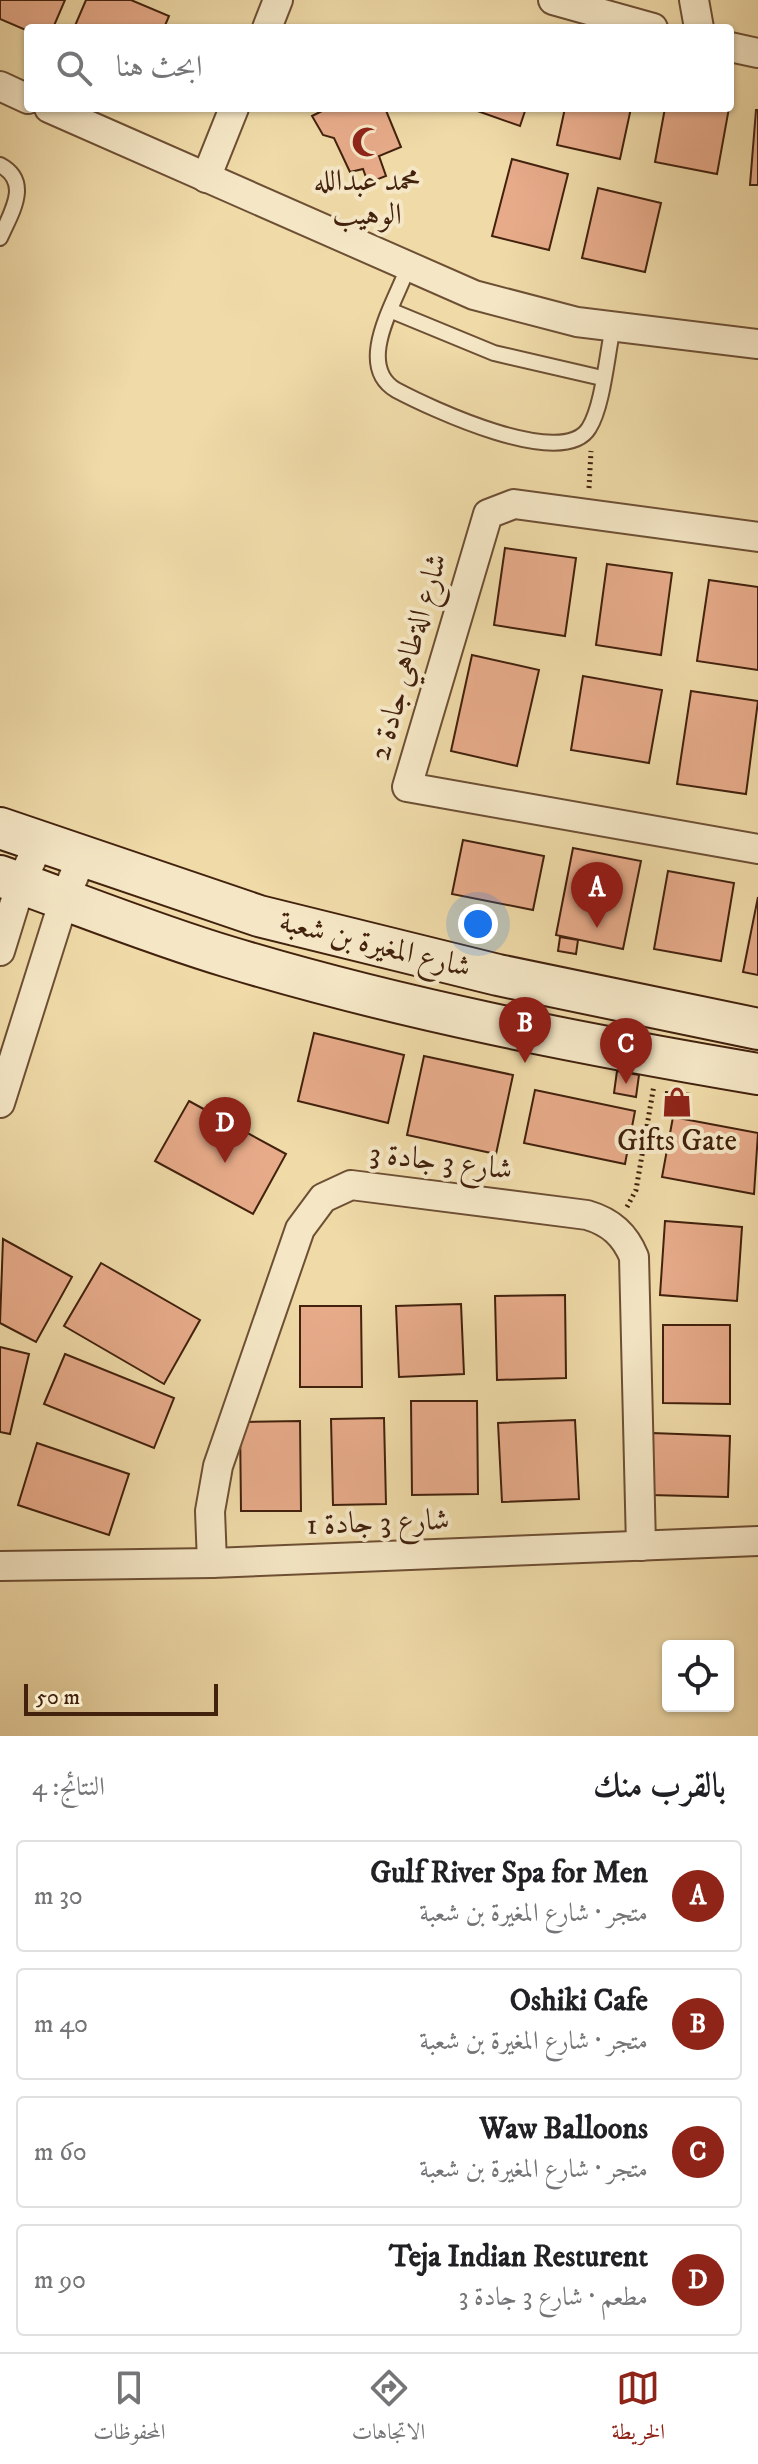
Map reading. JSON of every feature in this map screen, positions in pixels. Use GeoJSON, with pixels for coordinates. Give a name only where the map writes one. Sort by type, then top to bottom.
{"type":"FeatureCollection","features":[{"type":"Feature","properties":{"kind":"main road","name":"شارع المغيرة بن شعبة"},"geometry":{"type":"LineString","coordinates":[[0,828],[81,859],[259,916],[378,947],[758,1029]]}},
{"type":"Feature","properties":{"kind":"main road","name":"شارع المغيرة بن شعبة"},"geometry":{"type":"LineString","coordinates":[[10,879],[229,957],[351,990],[658,1057],[758,1074]]}},
{"type":"Feature","properties":{"kind":"street"},"geometry":{"type":"LineString","coordinates":[[269,24],[278,0]]}},
{"type":"Feature","properties":{"kind":"street"},"geometry":{"type":"LineString","coordinates":[[553,0],[639,24]]}},
{"type":"Feature","properties":{"kind":"street"},"geometry":{"type":"LineString","coordinates":[[694,0],[698,24]]}},
{"type":"Feature","properties":{"kind":"street"},"geometry":{"type":"LineString","coordinates":[[734,48],[758,53]]}},
{"type":"Feature","properties":{"kind":"street"},"geometry":{"type":"LineString","coordinates":[[0,86],[24,97]]}},
{"type":"Feature","properties":{"kind":"street"},"geometry":{"type":"LineString","coordinates":[[58,112],[408,267],[508,305],[613,327],[758,344]]}},
{"type":"Feature","properties":{"kind":"street"},"geometry":{"type":"LineString","coordinates":[[206,178],[232,112]]}},
{"type":"Feature","properties":{"kind":"street","name":"شارع الةطاهي جادة 2"},"geometry":{"type":"LineString","coordinates":[[758,537],[514,504],[500,506],[488,514],[407,787],[758,849]]}},
{"type":"Feature","properties":{"kind":"street"},"geometry":{"type":"LineString","coordinates":[[0,951],[10,879],[39,843]]}},
{"type":"Feature","properties":{"kind":"street"},"geometry":{"type":"LineString","coordinates":[[0,1103],[64,900],[81,859]]}},
{"type":"Feature","properties":{"kind":"street","name":"شارع 3 جادة 3"},"geometry":{"type":"LineString","coordinates":[[212,1563],[210,1511],[218,1466],[300,1229],[323,1198],[351,1185],[587,1215],[616,1229]]}},
{"type":"Feature","properties":{"kind":"street"},"geometry":{"type":"LineString","coordinates":[[616,1229],[634,1257],[641,1546]]}},
{"type":"Feature","properties":{"kind":"street","name":"شارع 3 جادة 1"},"geometry":{"type":"LineString","coordinates":[[0,1566],[212,1563],[758,1541]]}},
{"type":"Feature","properties":{"kind":"lane"},"geometry":{"type":"LineString","coordinates":[[0,165],[12,173],[18,188],[15,204],[0,238]]}},
{"type":"Feature","properties":{"kind":"lane"},"geometry":{"type":"LineString","coordinates":[[408,267],[376,359],[388,385],[448,415],[503,433],[560,444],[585,434],[594,419],[613,327]]}},
{"type":"Feature","properties":{"kind":"lane"},"geometry":{"type":"LineString","coordinates":[[392,311],[494,353],[602,378]]}},
{"type":"Feature","properties":{"kind":"path"},"geometry":{"type":"LineString","coordinates":[[585,434],[593,456],[587,513]]}},
{"type":"Feature","properties":{"kind":"path"},"geometry":{"type":"LineString","coordinates":[[616,1229],[636,1190],[658,1057]]}},
{"type":"Feature","properties":{"kind":"building"},"geometry":{"type":"Polygon","coordinates":[[[0,0],[65,0],[55,24],[24,24],[24,29],[0,19],[0,0]]]}},
{"type":"Feature","properties":{"kind":"building"},"geometry":{"type":"Polygon","coordinates":[[[86,0],[131,0],[169,16],[166,24],[76,24],[86,0]]]}},
{"type":"Feature","properties":{"kind":"building"},"geometry":{"type":"Polygon","coordinates":[[[756,110],[758,185],[750,185],[756,110]]]}},
{"type":"Feature","properties":{"kind":"building","name":"محمد عبدالله الوهيب"},"geometry":{"type":"Polygon","coordinates":[[[320,112],[387,112],[401,147],[379,156],[386,176],[368,183],[363,169],[350,172],[334,138],[323,135],[312,116],[320,112]]]}},
{"type":"Feature","properties":{"kind":"building"},"geometry":{"type":"Polygon","coordinates":[[[480,112],[525,112],[520,126],[480,112]]]}},
{"type":"Feature","properties":{"kind":"building"},"geometry":{"type":"Polygon","coordinates":[[[564,112],[630,112],[620,159],[557,145],[564,112]]]}},
{"type":"Feature","properties":{"kind":"building"},"geometry":{"type":"Polygon","coordinates":[[[664,112],[728,112],[717,174],[655,162],[664,112]]]}},
{"type":"Feature","properties":{"kind":"building"},"geometry":{"type":"Polygon","coordinates":[[[512,159],[568,174],[549,250],[492,236],[512,159]]]}},
{"type":"Feature","properties":{"kind":"building"},"geometry":{"type":"Polygon","coordinates":[[[598,188],[661,203],[645,272],[582,258],[598,188]]]}},
{"type":"Feature","properties":{"kind":"building"},"geometry":{"type":"Polygon","coordinates":[[[505,548],[576,558],[565,636],[494,625],[505,548]]]}},
{"type":"Feature","properties":{"kind":"building"},"geometry":{"type":"Polygon","coordinates":[[[607,564],[672,573],[661,655],[596,645],[607,564]]]}},
{"type":"Feature","properties":{"kind":"building"},"geometry":{"type":"Polygon","coordinates":[[[709,580],[758,587],[758,670],[697,661],[709,580]]]}},
{"type":"Feature","properties":{"kind":"building"},"geometry":{"type":"Polygon","coordinates":[[[472,655],[539,670],[517,766],[451,751],[472,655]]]}},
{"type":"Feature","properties":{"kind":"building"},"geometry":{"type":"Polygon","coordinates":[[[583,676],[662,690],[649,763],[571,750],[583,676]]]}},
{"type":"Feature","properties":{"kind":"building"},"geometry":{"type":"Polygon","coordinates":[[[691,691],[758,701],[746,794],[677,784],[691,691]]]}},
{"type":"Feature","properties":{"kind":"building"},"geometry":{"type":"Polygon","coordinates":[[[463,840],[544,856],[533,910],[452,894],[463,840]]]}},
{"type":"Feature","properties":{"kind":"building"},"geometry":{"type":"Polygon","coordinates":[[[573,848],[641,861],[623,949],[556,935],[573,848]]]}},
{"type":"Feature","properties":{"kind":"building"},"geometry":{"type":"Polygon","coordinates":[[[668,871],[734,883],[721,961],[654,949],[668,871]]]}},
{"type":"Feature","properties":{"kind":"building"},"geometry":{"type":"Polygon","coordinates":[[[758,897],[758,975],[743,972],[758,897]]]}},
{"type":"Feature","properties":{"kind":"building"},"geometry":{"type":"Polygon","coordinates":[[[560,937],[578,940],[576,954],[558,951],[560,937]]]}},
{"type":"Feature","properties":{"kind":"building"},"geometry":{"type":"Polygon","coordinates":[[[314,1033],[404,1055],[388,1123],[298,1101],[314,1033]]]}},
{"type":"Feature","properties":{"kind":"building"},"geometry":{"type":"Polygon","coordinates":[[[424,1056],[513,1075],[496,1154],[407,1135],[424,1056]]]}},
{"type":"Feature","properties":{"kind":"building"},"geometry":{"type":"Polygon","coordinates":[[[617,1071],[639,1075],[636,1097],[614,1093],[617,1071]]]}},
{"type":"Feature","properties":{"kind":"building"},"geometry":{"type":"Polygon","coordinates":[[[535,1090],[635,1111],[625,1164],[524,1143],[535,1090]]]}},
{"type":"Feature","properties":{"kind":"building","name":"Gifts Gate"},"geometry":{"type":"Polygon","coordinates":[[[666,1092],[690,1094],[688,1113],[664,1111],[666,1092]]]}},
{"type":"Feature","properties":{"kind":"building"},"geometry":{"type":"Polygon","coordinates":[[[189,1101],[286,1154],[253,1214],[155,1161],[189,1101]]]}},
{"type":"Feature","properties":{"kind":"building"},"geometry":{"type":"Polygon","coordinates":[[[673,1117],[758,1133],[754,1194],[662,1177],[673,1117]]]}},
{"type":"Feature","properties":{"kind":"building"},"geometry":{"type":"Polygon","coordinates":[[[665,1221],[742,1227],[737,1301],[660,1295],[665,1221]]]}},
{"type":"Feature","properties":{"kind":"building"},"geometry":{"type":"Polygon","coordinates":[[[3,1239],[72,1277],[36,1342],[0,1323],[3,1239]]]}},
{"type":"Feature","properties":{"kind":"building"},"geometry":{"type":"Polygon","coordinates":[[[101,1263],[200,1320],[164,1384],[64,1326],[101,1263]]]}},
{"type":"Feature","properties":{"kind":"building"},"geometry":{"type":"Polygon","coordinates":[[[565,1295],[566,1378],[497,1380],[495,1296],[565,1295]]]}},
{"type":"Feature","properties":{"kind":"building"},"geometry":{"type":"Polygon","coordinates":[[[461,1304],[464,1374],[399,1377],[396,1306],[461,1304]]]}},
{"type":"Feature","properties":{"kind":"building"},"geometry":{"type":"Polygon","coordinates":[[[300,1306],[361,1306],[362,1387],[300,1387],[300,1306]]]}},
{"type":"Feature","properties":{"kind":"building"},"geometry":{"type":"Polygon","coordinates":[[[663,1325],[730,1325],[730,1404],[663,1403],[663,1325]]]}},
{"type":"Feature","properties":{"kind":"building"},"geometry":{"type":"Polygon","coordinates":[[[0,1347],[29,1354],[10,1434],[0,1432],[0,1347]]]}},
{"type":"Feature","properties":{"kind":"building"},"geometry":{"type":"Polygon","coordinates":[[[65,1354],[174,1398],[154,1448],[44,1404],[65,1354]]]}},
{"type":"Feature","properties":{"kind":"building"},"geometry":{"type":"Polygon","coordinates":[[[411,1401],[477,1401],[478,1494],[412,1495],[411,1401]]]}},
{"type":"Feature","properties":{"kind":"building"},"geometry":{"type":"Polygon","coordinates":[[[384,1418],[386,1504],[333,1505],[331,1419],[384,1418]]]}},
{"type":"Feature","properties":{"kind":"building"},"geometry":{"type":"Polygon","coordinates":[[[575,1420],[579,1499],[502,1502],[498,1423],[575,1420]]]}},
{"type":"Feature","properties":{"kind":"building"},"geometry":{"type":"Polygon","coordinates":[[[300,1421],[301,1511],[241,1511],[240,1422],[300,1421]]]}},
{"type":"Feature","properties":{"kind":"building"},"geometry":{"type":"Polygon","coordinates":[[[652,1433],[730,1436],[728,1497],[650,1495],[652,1433]]]}},
{"type":"Feature","properties":{"kind":"building"},"geometry":{"type":"Polygon","coordinates":[[[37,1443],[129,1474],[109,1535],[18,1505],[37,1443]]]}},
{"type":"Feature","properties":{"kind":"place","name":"محمد عبدالله الوهيب"},"geometry":{"type":"Point","coordinates":[367,142]}},
{"type":"Feature","properties":{"kind":"place","name":"Gulf River Spa for Men"},"geometry":{"type":"Point","coordinates":[597,928]}},
{"type":"Feature","properties":{"kind":"place","name":"Oshiki Cafe"},"geometry":{"type":"Point","coordinates":[525,1063]}},
{"type":"Feature","properties":{"kind":"place","name":"Waw Balloons"},"geometry":{"type":"Point","coordinates":[626,1084]}},
{"type":"Feature","properties":{"kind":"place","name":"Gifts Gate"},"geometry":{"type":"Point","coordinates":[677,1102]}},
{"type":"Feature","properties":{"kind":"place","name":"Teja Indian Resturent"},"geometry":{"type":"Point","coordinates":[225,1163]}}]}
